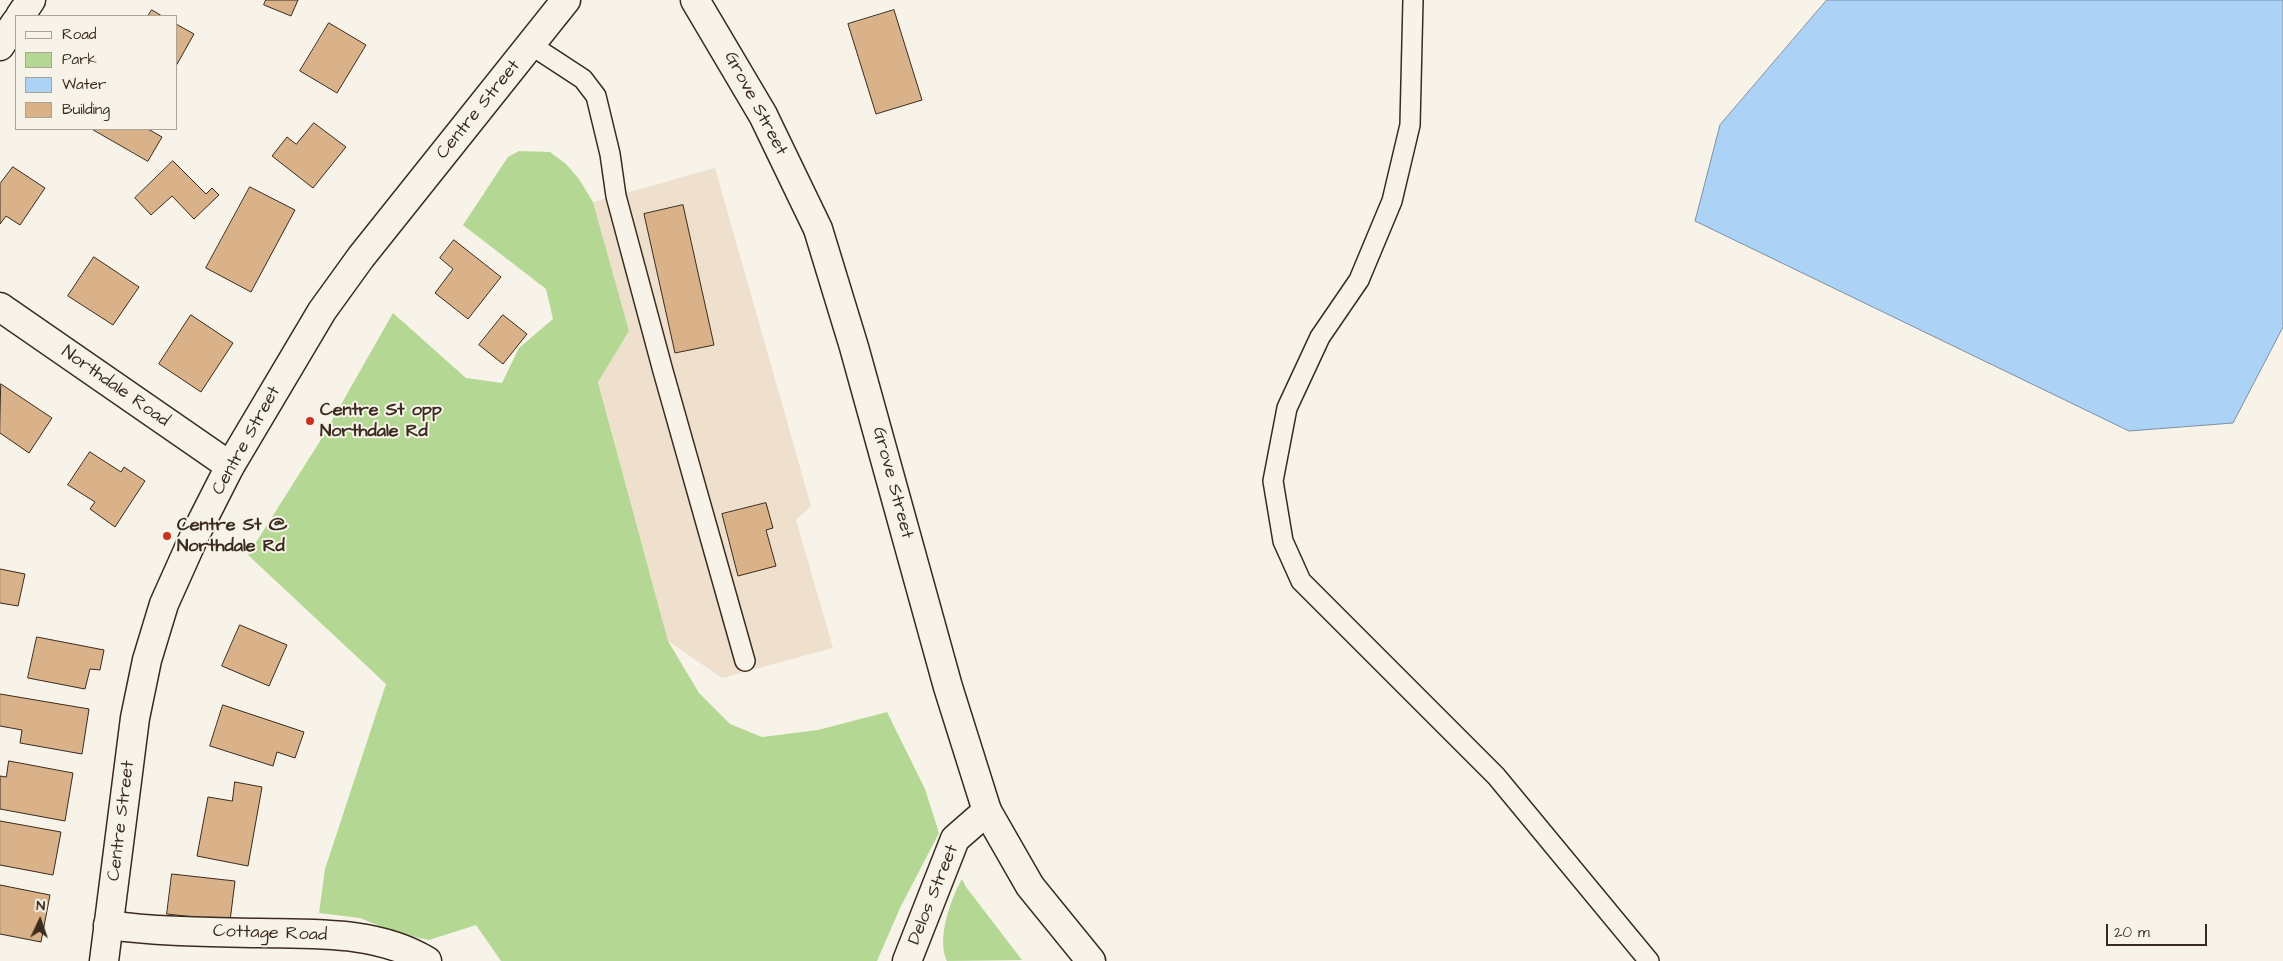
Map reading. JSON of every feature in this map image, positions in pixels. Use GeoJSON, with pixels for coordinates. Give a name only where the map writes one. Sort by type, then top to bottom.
{"type":"FeatureCollection","features":[{"type":"Feature","properties":{"kind":"street"},"geometry":{"type":"LineString","coordinates":[[21,15],[31,0]]}},
{"type":"Feature","properties":{"kind":"street","name":"Centre Street"},"geometry":{"type":"LineString","coordinates":[[104,961],[135,718],[147,660],[164,604],[230,466],[327,304],[361,257],[566,0]]}},
{"type":"Feature","properties":{"kind":"street","name":"Grove Street"},"geometry":{"type":"LineString","coordinates":[[695,0],[763,115],[818,229],[854,346],[948,687],[987,811],[1030,886],[1091,961]]}},
{"type":"Feature","properties":{"kind":"street"},"geometry":{"type":"LineString","coordinates":[[0,46],[15,24]]}},
{"type":"Feature","properties":{"kind":"street","name":"Northdale Road"},"geometry":{"type":"LineString","coordinates":[[0,307],[230,466]]}},
{"type":"Feature","properties":{"kind":"street","name":"Delos Street"},"geometry":{"type":"LineString","coordinates":[[907,961],[955,839],[987,811]]}},
{"type":"Feature","properties":{"kind":"street","name":"Cottage Road"},"geometry":{"type":"LineString","coordinates":[[108,925],[148,931],[302,934],[360,938],[406,948],[427,961]]}},
{"type":"Feature","properties":{"kind":"lane"},"geometry":{"type":"LineString","coordinates":[[1413,0],[1410,125],[1392,201],[1359,280],[1320,337],[1288,408],[1273,481],[1283,540],[1300,581],[1496,776],[1649,961]]}},
{"type":"Feature","properties":{"kind":"lane"},"geometry":{"type":"LineString","coordinates":[[531,44],[583,79],[596,96],[610,154],[616,196],[662,371],[746,661]]}},
{"type":"Feature","properties":{"kind":"shaded area"},"geometry":{"type":"Polygon","coordinates":[[[715,168],[811,506],[796,520],[833,648],[722,678],[668,641],[598,381],[629,331],[593,202],[715,168]]]}},
{"type":"Feature","properties":{"kind":"green space"},"geometry":{"type":"Polygon","coordinates":[[[519,151],[550,152],[566,164],[579,179],[593,202],[629,331],[598,382],[668,641],[699,693],[730,724],[762,737],[818,730],[887,712],[925,789],[939,833],[900,908],[877,961],[501,961],[476,925],[429,940],[400,934],[360,918],[319,913],[325,869],[386,684],[248,555],[322,438],[393,313],[466,378],[502,383],[519,348],[553,319],[546,289],[463,225],[508,157],[519,151]]]}},
{"type":"Feature","properties":{"kind":"green space"},"geometry":{"type":"Polygon","coordinates":[[[962,879],[966,887],[1022,960],[947,961],[943,942],[946,919],[953,897],[962,879]]]}},
{"type":"Feature","properties":{"kind":"water"},"geometry":{"type":"Polygon","coordinates":[[[1827,0],[2283,0],[2283,327],[2233,423],[2129,431],[1695,221],[1720,125],[1827,0]]]}},
{"type":"Feature","properties":{"kind":"building"},"geometry":{"type":"Polygon","coordinates":[[[266,0],[298,0],[291,16],[264,5],[266,0]]]}},
{"type":"Feature","properties":{"kind":"building"},"geometry":{"type":"Polygon","coordinates":[[[152,10],[160,15],[149,15],[152,10]]]}},
{"type":"Feature","properties":{"kind":"building"},"geometry":{"type":"Polygon","coordinates":[[[894,10],[922,100],[876,114],[848,24],[894,10]]]}},
{"type":"Feature","properties":{"kind":"building"},"geometry":{"type":"Polygon","coordinates":[[[329,23],[366,45],[337,93],[300,71],[329,23]]]}},
{"type":"Feature","properties":{"kind":"building"},"geometry":{"type":"Polygon","coordinates":[[[178,25],[194,34],[178,62],[178,25]]]}},
{"type":"Feature","properties":{"kind":"building"},"geometry":{"type":"Polygon","coordinates":[[[314,123],[346,147],[313,188],[272,156],[287,137],[296,144],[314,123]]]}},
{"type":"Feature","properties":{"kind":"building"},"geometry":{"type":"Polygon","coordinates":[[[94,130],[150,130],[162,137],[148,161],[94,130]]]}},
{"type":"Feature","properties":{"kind":"building"},"geometry":{"type":"Polygon","coordinates":[[[173,161],[206,194],[212,188],[219,195],[194,219],[172,196],[151,215],[135,198],[173,161]]]}},
{"type":"Feature","properties":{"kind":"building"},"geometry":{"type":"Polygon","coordinates":[[[13,167],[45,188],[20,225],[6,216],[0,224],[0,184],[13,167]]]}},
{"type":"Feature","properties":{"kind":"building"},"geometry":{"type":"Polygon","coordinates":[[[250,187],[295,210],[251,292],[206,268],[250,187]]]}},
{"type":"Feature","properties":{"kind":"building"},"geometry":{"type":"Polygon","coordinates":[[[683,205],[714,345],[675,353],[644,214],[683,205]]]}},
{"type":"Feature","properties":{"kind":"building"},"geometry":{"type":"Polygon","coordinates":[[[454,240],[501,277],[468,319],[435,293],[453,269],[440,258],[454,240]]]}},
{"type":"Feature","properties":{"kind":"building"},"geometry":{"type":"Polygon","coordinates":[[[94,257],[139,287],[113,325],[68,296],[94,257]]]}},
{"type":"Feature","properties":{"kind":"building"},"geometry":{"type":"Polygon","coordinates":[[[191,315],[233,343],[201,392],[159,364],[191,315]]]}},
{"type":"Feature","properties":{"kind":"building"},"geometry":{"type":"Polygon","coordinates":[[[503,315],[527,334],[503,364],[479,345],[503,315]]]}},
{"type":"Feature","properties":{"kind":"building"},"geometry":{"type":"Polygon","coordinates":[[[1,384],[52,418],[29,453],[0,433],[1,384]]]}},
{"type":"Feature","properties":{"kind":"building"},"geometry":{"type":"Polygon","coordinates":[[[90,452],[121,472],[124,467],[145,481],[115,527],[90,509],[95,502],[68,485],[90,452]]]}},
{"type":"Feature","properties":{"kind":"building"},"geometry":{"type":"Polygon","coordinates":[[[766,503],[773,528],[766,530],[776,566],[738,576],[722,514],[766,503]]]}},
{"type":"Feature","properties":{"kind":"building"},"geometry":{"type":"Polygon","coordinates":[[[0,569],[25,574],[18,606],[0,603],[0,569]]]}},
{"type":"Feature","properties":{"kind":"building"},"geometry":{"type":"Polygon","coordinates":[[[240,625],[287,645],[269,686],[222,666],[240,625]]]}},
{"type":"Feature","properties":{"kind":"building"},"geometry":{"type":"Polygon","coordinates":[[[37,637],[104,650],[100,670],[90,669],[85,689],[28,678],[37,637]]]}},
{"type":"Feature","properties":{"kind":"building"},"geometry":{"type":"Polygon","coordinates":[[[0,694],[89,709],[82,754],[20,743],[22,730],[0,726],[0,694]]]}},
{"type":"Feature","properties":{"kind":"building"},"geometry":{"type":"Polygon","coordinates":[[[223,705],[304,732],[295,758],[277,752],[273,766],[210,746],[223,705]]]}},
{"type":"Feature","properties":{"kind":"building"},"geometry":{"type":"Polygon","coordinates":[[[9,761],[73,773],[65,821],[0,809],[0,776],[6,777],[9,761]]]}},
{"type":"Feature","properties":{"kind":"building"},"geometry":{"type":"Polygon","coordinates":[[[235,782],[262,787],[248,866],[197,856],[208,797],[232,801],[235,782]]]}},
{"type":"Feature","properties":{"kind":"building"},"geometry":{"type":"Polygon","coordinates":[[[0,821],[61,832],[53,875],[0,865],[0,821]]]}},
{"type":"Feature","properties":{"kind":"building"},"geometry":{"type":"Polygon","coordinates":[[[172,874],[235,881],[230,921],[167,914],[172,874]]]}},
{"type":"Feature","properties":{"kind":"building"},"geometry":{"type":"Polygon","coordinates":[[[0,885],[50,895],[41,942],[0,934],[0,885]]]}},
{"type":"Feature","properties":{"kind":"place","name":"Centre St opp Northdale Rd"},"geometry":{"type":"Point","coordinates":[310,421]}},
{"type":"Feature","properties":{"kind":"place","name":"Centre St @ Northdale Rd"},"geometry":{"type":"Point","coordinates":[167,536]}}]}
